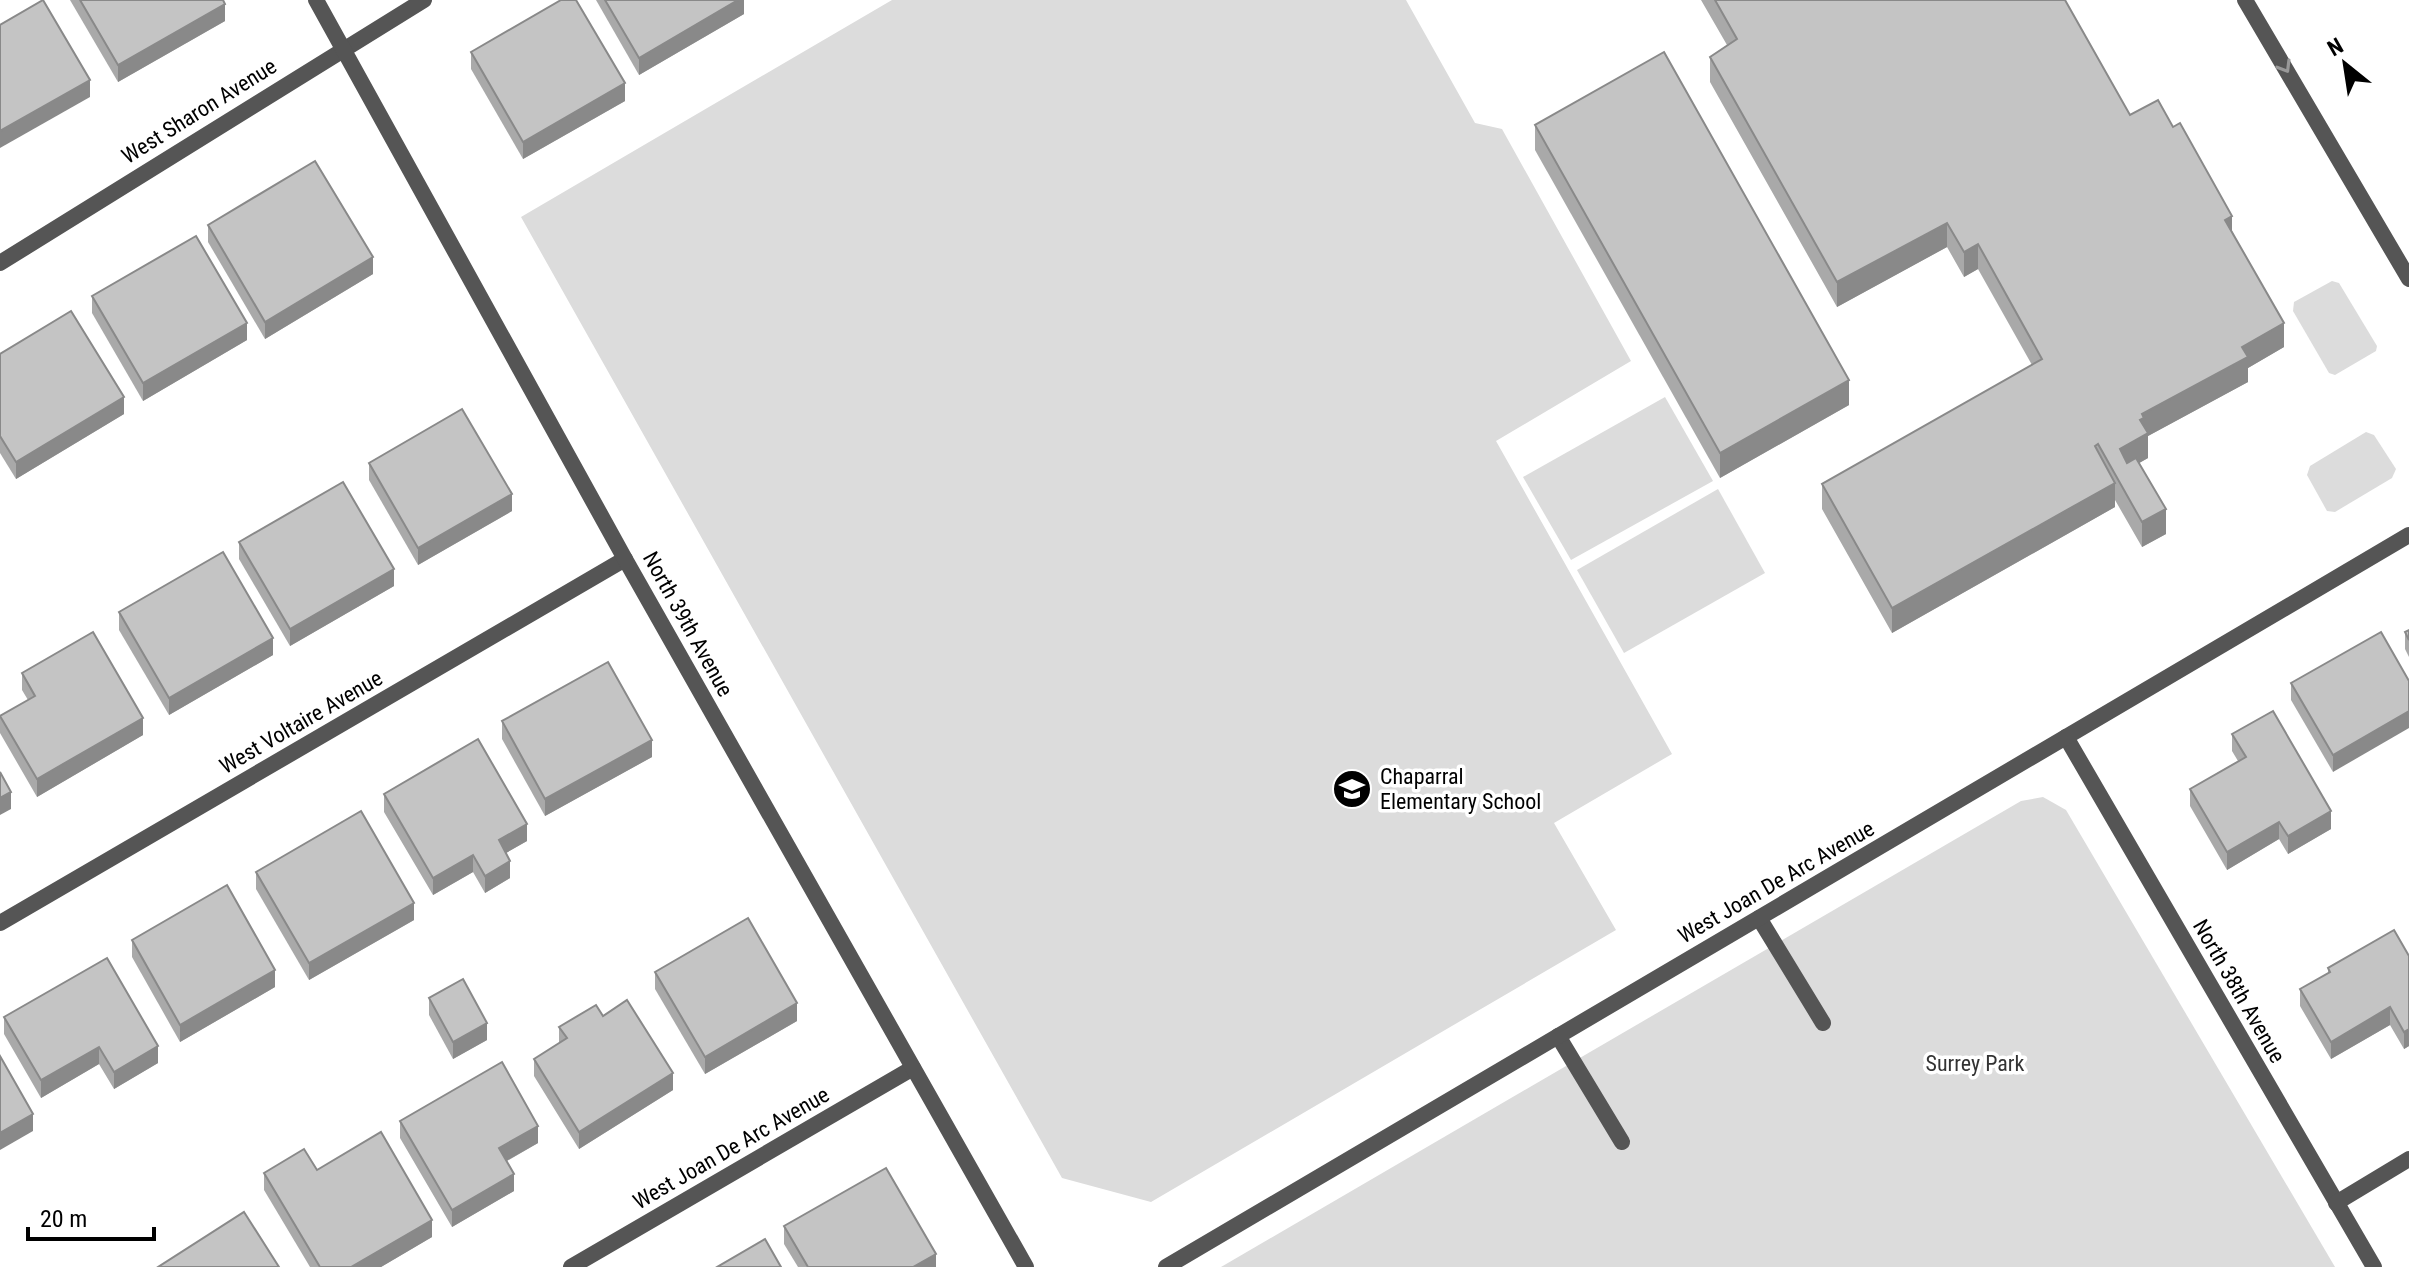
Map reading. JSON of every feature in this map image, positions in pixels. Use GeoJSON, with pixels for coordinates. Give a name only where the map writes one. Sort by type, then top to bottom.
{"type":"FeatureCollection","features":[{"type":"Feature","properties":{"kind":"street","name":"North 39th Avenue"},"geometry":{"type":"LineString","coordinates":[[316,0],[625,559],[1026,1267]]}},
{"type":"Feature","properties":{"kind":"street","name":"West Sharon Avenue"},"geometry":{"type":"LineString","coordinates":[[0,263],[424,0]]}},
{"type":"Feature","properties":{"kind":"street"},"geometry":{"type":"LineString","coordinates":[[2245,0],[2409,279]]}},
{"type":"Feature","properties":{"kind":"street","name":"West Joan De Arc Avenue"},"geometry":{"type":"LineString","coordinates":[[1166,1267],[2409,535]]}},
{"type":"Feature","properties":{"kind":"street","name":"West Voltaire Avenue"},"geometry":{"type":"LineString","coordinates":[[0,923],[625,559]]}},
{"type":"Feature","properties":{"kind":"street","name":"North 38th Avenue"},"geometry":{"type":"LineString","coordinates":[[2066,737],[2374,1267]]}},
{"type":"Feature","properties":{"kind":"street"},"geometry":{"type":"LineString","coordinates":[[1759,918],[1823,1023]]}},
{"type":"Feature","properties":{"kind":"street"},"geometry":{"type":"LineString","coordinates":[[1558,1036],[1622,1142]]}},
{"type":"Feature","properties":{"kind":"street","name":"West Joan De Arc Avenue"},"geometry":{"type":"LineString","coordinates":[[571,1267],[913,1068]]}},
{"type":"Feature","properties":{"kind":"street"},"geometry":{"type":"LineString","coordinates":[[2336,1203],[2409,1159]]}},
{"type":"Feature","properties":{"kind":"green space"},"geometry":{"type":"Polygon","coordinates":[[[892,0],[1406,0],[1475,123],[1502,129],[1631,361],[1496,441],[1672,754],[1554,823],[1616,930],[1151,1202],[1062,1178],[521,217],[892,0]]]}},
{"type":"Feature","properties":{"kind":"green space"},"geometry":{"type":"Polygon","coordinates":[[[2332,281],[2339,283],[2377,346],[2376,351],[2335,375],[2329,373],[2293,311],[2294,302],[2332,281]]]}},
{"type":"Feature","properties":{"kind":"green space"},"geometry":{"type":"Polygon","coordinates":[[[1665,397],[1713,481],[1571,560],[1523,477],[1665,397]]]}},
{"type":"Feature","properties":{"kind":"green space"},"geometry":{"type":"Polygon","coordinates":[[[2366,432],[2374,435],[2396,469],[2392,478],[2335,512],[2327,511],[2307,475],[2310,466],[2366,432]]]}},
{"type":"Feature","properties":{"kind":"green space"},"geometry":{"type":"Polygon","coordinates":[[[1718,489],[1765,573],[1624,653],[1577,570],[1718,489]]]}},
{"type":"Feature","properties":{"kind":"green space","name":"Surrey Park"},"geometry":{"type":"Polygon","coordinates":[[[2043,797],[2066,810],[2335,1267],[1221,1267],[2021,801],[2043,797]]]}},
{"type":"Feature","properties":{"kind":"building"},"geometry":{"type":"Polygon","coordinates":[[[43,0],[90,80],[0,131],[0,25],[43,0]]]}},
{"type":"Feature","properties":{"kind":"building"},"geometry":{"type":"Polygon","coordinates":[[[80,0],[223,0],[225,4],[118,65],[80,0]]]}},
{"type":"Feature","properties":{"kind":"building"},"geometry":{"type":"Polygon","coordinates":[[[561,0],[576,0],[625,83],[523,142],[471,52],[561,0]]]}},
{"type":"Feature","properties":{"kind":"building"},"geometry":{"type":"Polygon","coordinates":[[[605,0],[738,0],[639,58],[605,0]]]}},
{"type":"Feature","properties":{"kind":"building"},"geometry":{"type":"Polygon","coordinates":[[[1715,0],[2065,0],[2130,115],[2158,100],[2173,127],[2180,123],[2232,216],[2225,220],[2284,323],[2242,347],[2248,357],[2142,414],[2144,418],[2140,420],[2148,433],[2120,449],[2127,463],[2136,458],[2166,509],[2142,522],[2098,444],[2095,446],[2115,483],[1892,608],[1822,484],[2042,359],[1978,244],[1964,252],[1947,223],[1837,282],[1710,57],[1737,39],[1715,0]]]}},
{"type":"Feature","properties":{"kind":"building"},"geometry":{"type":"Polygon","coordinates":[[[1664,52],[1849,380],[1720,453],[1535,125],[1664,52]]]}},
{"type":"Feature","properties":{"kind":"building"},"geometry":{"type":"Polygon","coordinates":[[[315,161],[373,257],[265,322],[208,225],[315,161]]]}},
{"type":"Feature","properties":{"kind":"building"},"geometry":{"type":"Polygon","coordinates":[[[196,236],[247,323],[143,383],[92,296],[196,236]]]}},
{"type":"Feature","properties":{"kind":"building"},"geometry":{"type":"Polygon","coordinates":[[[71,311],[124,397],[16,462],[0,436],[0,354],[71,311]]]}},
{"type":"Feature","properties":{"kind":"building"},"geometry":{"type":"Polygon","coordinates":[[[462,409],[512,494],[418,548],[369,463],[462,409]]]}},
{"type":"Feature","properties":{"kind":"building"},"geometry":{"type":"Polygon","coordinates":[[[343,482],[394,569],[290,629],[239,542],[343,482]]]}},
{"type":"Feature","properties":{"kind":"building"},"geometry":{"type":"Polygon","coordinates":[[[223,552],[273,638],[169,698],[119,612],[223,552]]]}},
{"type":"Feature","properties":{"kind":"building"},"geometry":{"type":"Polygon","coordinates":[[[93,632],[143,718],[37,779],[0,716],[35,696],[22,673],[93,632]]]}},
{"type":"Feature","properties":{"kind":"building"},"geometry":{"type":"Polygon","coordinates":[[[2381,632],[2409,681],[2409,711],[2333,755],[2291,683],[2381,632]]]}},
{"type":"Feature","properties":{"kind":"building"},"geometry":{"type":"Polygon","coordinates":[[[608,662],[652,740],[545,799],[502,721],[608,662]]]}},
{"type":"Feature","properties":{"kind":"building"},"geometry":{"type":"Polygon","coordinates":[[[2273,711],[2331,811],[2288,836],[2279,822],[2227,852],[2190,789],[2246,757],[2232,734],[2273,711]]]}},
{"type":"Feature","properties":{"kind":"building"},"geometry":{"type":"Polygon","coordinates":[[[478,739],[527,824],[499,840],[510,861],[485,876],[473,855],[433,878],[384,794],[478,739]]]}},
{"type":"Feature","properties":{"kind":"building"},"geometry":{"type":"Polygon","coordinates":[[[0,772],[11,792],[0,798],[0,772]]]}},
{"type":"Feature","properties":{"kind":"building"},"geometry":{"type":"Polygon","coordinates":[[[361,811],[414,903],[309,963],[256,872],[361,811]]]}},
{"type":"Feature","properties":{"kind":"building"},"geometry":{"type":"Polygon","coordinates":[[[227,885],[275,970],[180,1025],[132,940],[227,885]]]}},
{"type":"Feature","properties":{"kind":"building"},"geometry":{"type":"Polygon","coordinates":[[[748,918],[797,1003],[705,1057],[655,972],[748,918]]]}},
{"type":"Feature","properties":{"kind":"building"},"geometry":{"type":"Polygon","coordinates":[[[2394,930],[2409,956],[2409,1029],[2404,1032],[2390,1007],[2331,1042],[2300,989],[2330,972],[2328,968],[2394,930]]]}},
{"type":"Feature","properties":{"kind":"building"},"geometry":{"type":"Polygon","coordinates":[[[107,958],[158,1046],[114,1072],[99,1047],[41,1080],[4,1017],[107,958]]]}},
{"type":"Feature","properties":{"kind":"building"},"geometry":{"type":"Polygon","coordinates":[[[463,979],[487,1023],[453,1042],[429,998],[463,979]]]}},
{"type":"Feature","properties":{"kind":"building"},"geometry":{"type":"Polygon","coordinates":[[[627,1000],[673,1073],[579,1132],[534,1059],[567,1038],[559,1027],[596,1005],[603,1016],[627,1000]]]}},
{"type":"Feature","properties":{"kind":"building"},"geometry":{"type":"Polygon","coordinates":[[[0,1056],[33,1114],[0,1133],[0,1056]]]}},
{"type":"Feature","properties":{"kind":"building"},"geometry":{"type":"Polygon","coordinates":[[[502,1062],[538,1126],[499,1148],[514,1174],[452,1210],[400,1121],[502,1062]]]}},
{"type":"Feature","properties":{"kind":"building"},"geometry":{"type":"Polygon","coordinates":[[[381,1132],[432,1220],[351,1267],[320,1267],[264,1173],[304,1149],[317,1170],[381,1132]]]}},
{"type":"Feature","properties":{"kind":"building"},"geometry":{"type":"Polygon","coordinates":[[[886,1168],[936,1254],[913,1267],[808,1267],[784,1226],[886,1168]]]}},
{"type":"Feature","properties":{"kind":"building"},"geometry":{"type":"Polygon","coordinates":[[[244,1212],[279,1267],[158,1267],[244,1212]]]}},
{"type":"Feature","properties":{"kind":"building"},"geometry":{"type":"Polygon","coordinates":[[[765,1239],[781,1267],[717,1267],[765,1239]]]}},
{"type":"Feature","properties":{"kind":"place","name":"Chaparral Elementary School"},"geometry":{"type":"Point","coordinates":[1352,789]}}]}
